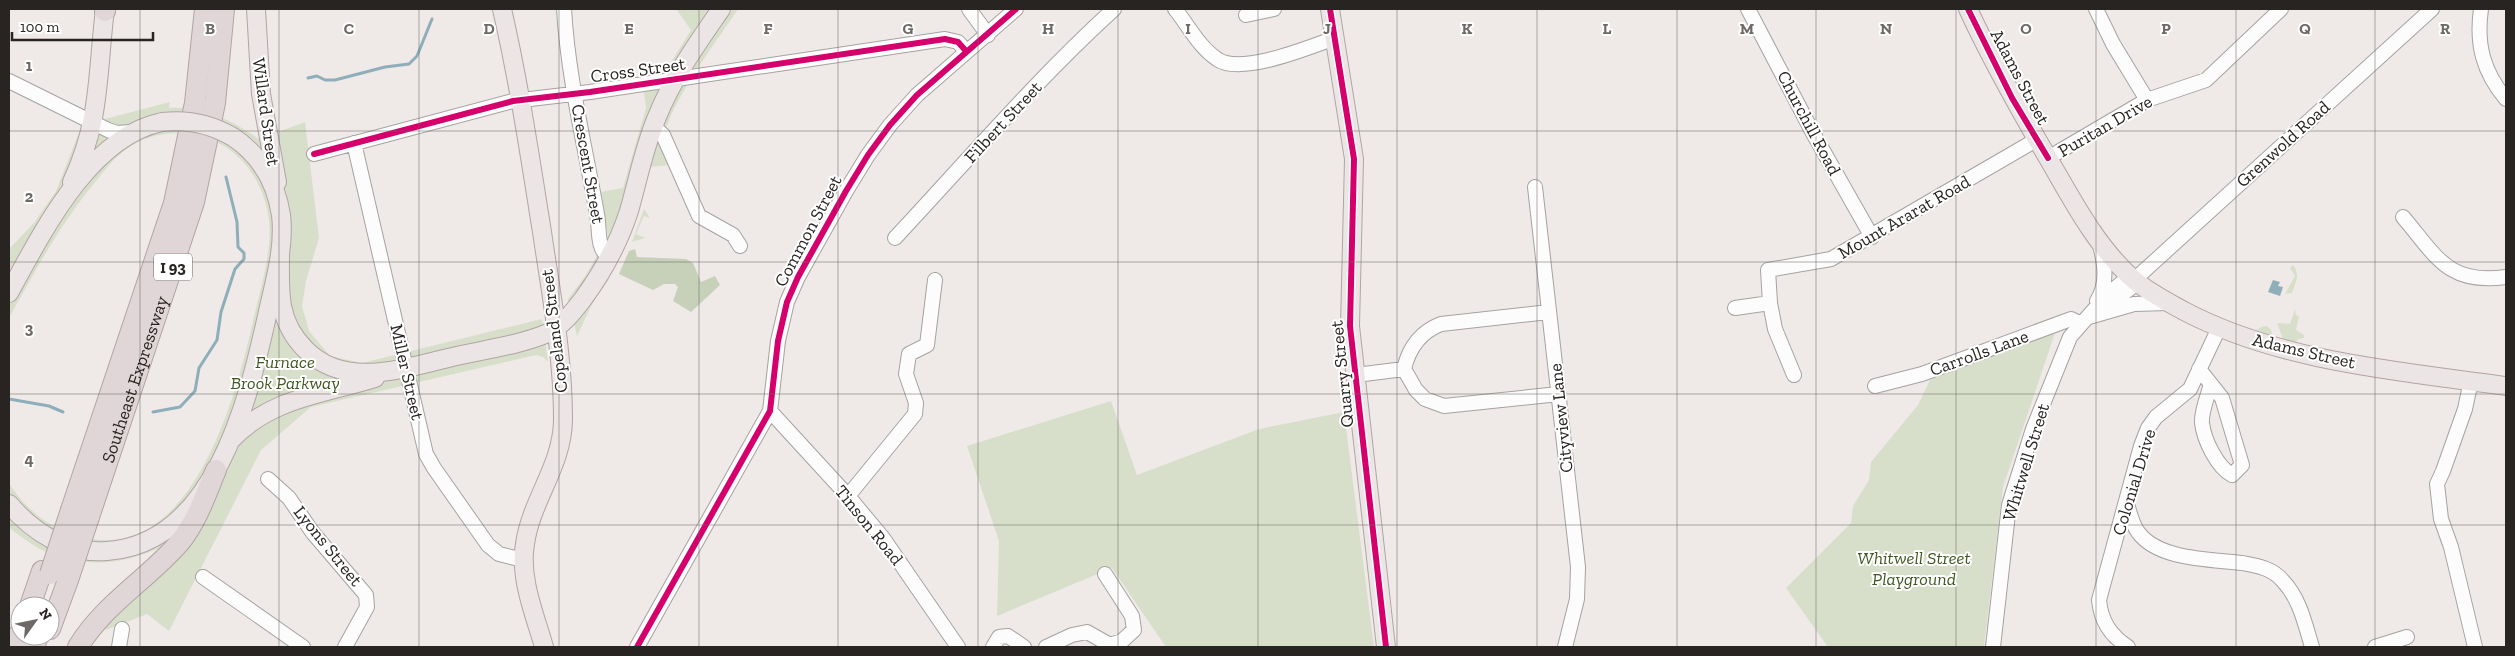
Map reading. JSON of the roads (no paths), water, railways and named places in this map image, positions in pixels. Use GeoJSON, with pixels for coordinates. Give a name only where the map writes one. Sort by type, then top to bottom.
{"type":"FeatureCollection","features":[{"type":"Feature","properties":{"kind":"highway","name":"Southeast Expressway"},"geometry":{"type":"LineString","coordinates":[[38,596],[55,575],[76,512],[166,201],[188,102],[197,9]]}},
{"type":"Feature","properties":{"kind":"highway","name":"I 93"},"geometry":{"type":"LineString","coordinates":[[76,512],[174,203],[195,103],[205,9]]}},
{"type":"Feature","properties":{"kind":"highway","name":"I 93"},"geometry":{"type":"LineString","coordinates":[[76,512],[187,200],[207,102],[216,9]]}},
{"type":"Feature","properties":{"kind":"highway","name":"Southeast Expressway"},"geometry":{"type":"LineString","coordinates":[[53,596],[55,575],[76,512],[196,194],[215,103],[224,9]]}},
{"type":"Feature","properties":{"kind":"highway"},"geometry":{"type":"LineString","coordinates":[[78,647],[99,618],[183,538],[195,518],[216,470]]}},
{"type":"Feature","properties":{"kind":"highway","name":"I 93"},"geometry":{"type":"LineString","coordinates":[[44,596],[55,575]]}},
{"type":"Feature","properties":{"kind":"highway","name":"I 93"},"geometry":{"type":"LineString","coordinates":[[52,596],[55,575]]}},
{"type":"Feature","properties":{"kind":"main road"},"geometry":{"type":"LineString","coordinates":[[59,209],[80,163],[93,123],[99,86],[105,9]]}},
{"type":"Feature","properties":{"kind":"main road","name":"Willard Street"},"geometry":{"type":"LineString","coordinates":[[256,9],[260,84],[281,214]]}},
{"type":"Feature","properties":{"kind":"main road","name":"Copeland Street"},"geometry":{"type":"LineString","coordinates":[[502,9],[521,100],[562,366],[561,441],[554,469],[530,523],[524,560],[528,592],[543,647]]}},
{"type":"Feature","properties":{"kind":"main road"},"geometry":{"type":"LineString","coordinates":[[226,448],[250,423],[284,403],[406,368],[536,338],[557,328],[585,295],[609,257],[626,221],[653,126],[675,79],[721,9]]}},
{"type":"Feature","properties":{"kind":"main road","name":"Quarry Street"},"geometry":{"type":"LineString","coordinates":[[1330,9],[1354,159],[1350,326],[1386,647]]}},
{"type":"Feature","properties":{"kind":"main road","name":"Adams Street"},"geometry":{"type":"LineString","coordinates":[[1968,9],[2005,86],[2036,140],[2100,242],[2134,279],[2172,304],[2219,328],[2264,344],[2311,356],[2506,386]]}},
{"type":"Feature","properties":{"kind":"main road"},"geometry":{"type":"LineString","coordinates":[[9,293],[35,246],[59,209],[103,154],[131,132],[162,122],[196,122],[213,127],[233,137],[251,152],[266,170],[281,214],[282,308],[294,335],[308,353],[327,365],[347,372],[374,373],[406,368]]}},
{"type":"Feature","properties":{"kind":"main road"},"geometry":{"type":"LineString","coordinates":[[9,266],[35,246]]}},
{"type":"Feature","properties":{"kind":"main road"},"geometry":{"type":"LineString","coordinates":[[9,504],[36,530],[61,544],[86,551],[121,550],[145,542],[174,524],[200,496],[216,470],[226,448],[250,382],[280,253]]}},
{"type":"Feature","properties":{"kind":"street","name":"Crescent Street"},"geometry":{"type":"LineString","coordinates":[[564,9],[566,44],[598,217],[602,249],[609,257]]}},
{"type":"Feature","properties":{"kind":"street"},"geometry":{"type":"LineString","coordinates":[[969,9],[988,35]]}},
{"type":"Feature","properties":{"kind":"street","name":"Common Street"},"geometry":{"type":"LineString","coordinates":[[637,647],[770,410],[778,341],[787,302],[811,253],[868,155],[890,125],[917,95],[1016,9]]}},
{"type":"Feature","properties":{"kind":"street","name":"Filbert Street"},"geometry":{"type":"LineString","coordinates":[[895,238],[1001,121],[1084,35],[1114,9]]}},
{"type":"Feature","properties":{"kind":"street"},"geometry":{"type":"LineString","coordinates":[[1175,9],[1203,47],[1218,60],[1232,64],[1252,63],[1292,53],[1336,38]]}},
{"type":"Feature","properties":{"kind":"street"},"geometry":{"type":"LineString","coordinates":[[1246,16],[1274,9]]}},
{"type":"Feature","properties":{"kind":"street","name":"Churchill Road"},"geometry":{"type":"LineString","coordinates":[[1748,9],[1812,133],[1872,237]]}},
{"type":"Feature","properties":{"kind":"street"},"geometry":{"type":"LineString","coordinates":[[2098,9],[2113,44],[2147,100]]}},
{"type":"Feature","properties":{"kind":"street","name":"Puritan Drive"},"geometry":{"type":"LineString","coordinates":[[2048,158],[2147,100],[2206,80],[2281,9]]}},
{"type":"Feature","properties":{"kind":"street","name":"Grenwold Road"},"geometry":{"type":"LineString","coordinates":[[2134,279],[2432,9]]}},
{"type":"Feature","properties":{"kind":"street"},"geometry":{"type":"LineString","coordinates":[[2481,9],[2478,31],[2484,65],[2491,79],[2506,99]]}},
{"type":"Feature","properties":{"kind":"street","name":"Cross Street"},"geometry":{"type":"LineString","coordinates":[[314,154],[521,100],[575,94],[946,39],[958,42],[966,51]]}},
{"type":"Feature","properties":{"kind":"street"},"geometry":{"type":"LineString","coordinates":[[9,80],[113,132],[131,132]]}},
{"type":"Feature","properties":{"kind":"street"},"geometry":{"type":"LineString","coordinates":[[653,126],[663,136],[699,216],[733,236],[740,246]]}},
{"type":"Feature","properties":{"kind":"street","name":"Mount Ararat Road"},"geometry":{"type":"LineString","coordinates":[[1770,303],[1768,270],[1831,259],[1872,237],[2036,140]]}},
{"type":"Feature","properties":{"kind":"street","name":"Miller Street"},"geometry":{"type":"LineString","coordinates":[[354,143],[430,463],[488,545],[499,554],[524,560]]}},
{"type":"Feature","properties":{"kind":"street","name":"Cityview Lane"},"geometry":{"type":"LineString","coordinates":[[1535,187],[1578,567],[1575,612],[1565,647]]}},
{"type":"Feature","properties":{"kind":"street"},"geometry":{"type":"LineString","coordinates":[[2403,217],[2449,269],[2478,279],[2506,277]]}},
{"type":"Feature","properties":{"kind":"street"},"geometry":{"type":"LineString","coordinates":[[2084,321],[2104,286],[2104,263],[2100,242]]}},
{"type":"Feature","properties":{"kind":"street","name":"Whitwell Street"},"geometry":{"type":"LineString","coordinates":[[1993,647],[2000,567],[2009,505],[2033,429],[2068,341],[2084,321],[2113,302],[2134,279]]}},
{"type":"Feature","properties":{"kind":"street"},"geometry":{"type":"LineString","coordinates":[[848,496],[915,414],[916,403],[906,374],[909,354],[926,345],[935,280]]}},
{"type":"Feature","properties":{"kind":"street"},"geometry":{"type":"LineString","coordinates":[[1735,308],[1770,303],[1775,329],[1794,375]]}},
{"type":"Feature","properties":{"kind":"street","name":"Carrolls Lane"},"geometry":{"type":"LineString","coordinates":[[1875,386],[1922,374],[2071,320],[2084,321],[2134,304],[2172,304]]}},
{"type":"Feature","properties":{"kind":"street"},"geometry":{"type":"LineString","coordinates":[[1404,369],[1413,346],[1429,329],[1441,324],[1549,312]]}},
{"type":"Feature","properties":{"kind":"street","name":"Colonial Drive"},"geometry":{"type":"LineString","coordinates":[[2128,647],[2108,630],[2102,614],[2100,600],[2141,446],[2148,428],[2156,417],[2190,389],[2219,328]]}},
{"type":"Feature","properties":{"kind":"street"},"geometry":{"type":"LineString","coordinates":[[1356,375],[1404,369]]}},
{"type":"Feature","properties":{"kind":"street"},"geometry":{"type":"LineString","coordinates":[[1404,369],[1416,390],[1425,399],[1444,406],[1558,394]]}},
{"type":"Feature","properties":{"kind":"street"},"geometry":{"type":"LineString","coordinates":[[2199,370],[2211,384],[2222,398],[2242,465],[2232,475],[2225,472],[2216,460],[2202,422],[2211,384]]}},
{"type":"Feature","properties":{"kind":"street"},"geometry":{"type":"LineString","coordinates":[[2471,381],[2459,426],[2437,484],[2441,519],[2451,547],[2476,647]]}},
{"type":"Feature","properties":{"kind":"street","name":"Tinson Road"},"geometry":{"type":"LineString","coordinates":[[770,410],[848,496],[883,538],[958,647]]}},
{"type":"Feature","properties":{"kind":"street","name":"Lyons Street"},"geometry":{"type":"LineString","coordinates":[[268,479],[285,494],[313,533],[366,594],[367,608],[345,647]]}},
{"type":"Feature","properties":{"kind":"street"},"geometry":{"type":"LineString","coordinates":[[2127,503],[2138,532],[2158,549],[2173,554],[2258,566],[2274,573],[2287,585],[2295,598],[2312,647]]}},
{"type":"Feature","properties":{"kind":"street"},"geometry":{"type":"LineString","coordinates":[[1046,647],[1072,635],[1087,632],[1110,645],[1122,641],[1134,630],[1132,616],[1105,574]]}},
{"type":"Feature","properties":{"kind":"street"},"geometry":{"type":"LineString","coordinates":[[203,576],[303,647]]}},
{"type":"Feature","properties":{"kind":"street"},"geometry":{"type":"LineString","coordinates":[[119,647],[122,630]]}},
{"type":"Feature","properties":{"kind":"street"},"geometry":{"type":"LineString","coordinates":[[993,647],[999,637],[1008,636],[1024,647]]}},
{"type":"Feature","properties":{"kind":"street"},"geometry":{"type":"LineString","coordinates":[[2375,647],[2407,637]]}},
{"type":"Feature","properties":{"kind":"water"},"geometry":{"type":"Polygon","coordinates":[[[2273,280],[2280,282],[2278,286],[2283,287],[2280,296],[2268,292],[2273,280]]]}},
{"type":"Feature","properties":{"kind":"waterway"},"geometry":{"type":"LineString","coordinates":[[308,78],[317,76],[325,80],[335,80],[385,67],[409,64],[417,56],[432,19]]}},
{"type":"Feature","properties":{"kind":"waterway"},"geometry":{"type":"LineString","coordinates":[[153,412],[180,407],[195,391],[199,368],[217,340],[221,312],[235,269],[244,259],[244,253],[238,247],[237,222],[226,177]]}},
{"type":"Feature","properties":{"kind":"waterway"},"geometry":{"type":"LineString","coordinates":[[9,399],[49,406],[63,412]]}},
{"type":"Feature","properties":{"kind":"park label","name":"Furnace Brook Parkway"},"geometry":{"type":"Point","coordinates":[285,372]}},
{"type":"Feature","properties":{"kind":"park label","name":"Whitwell Street Playground"},"geometry":{"type":"Point","coordinates":[1914,568]}}]}
